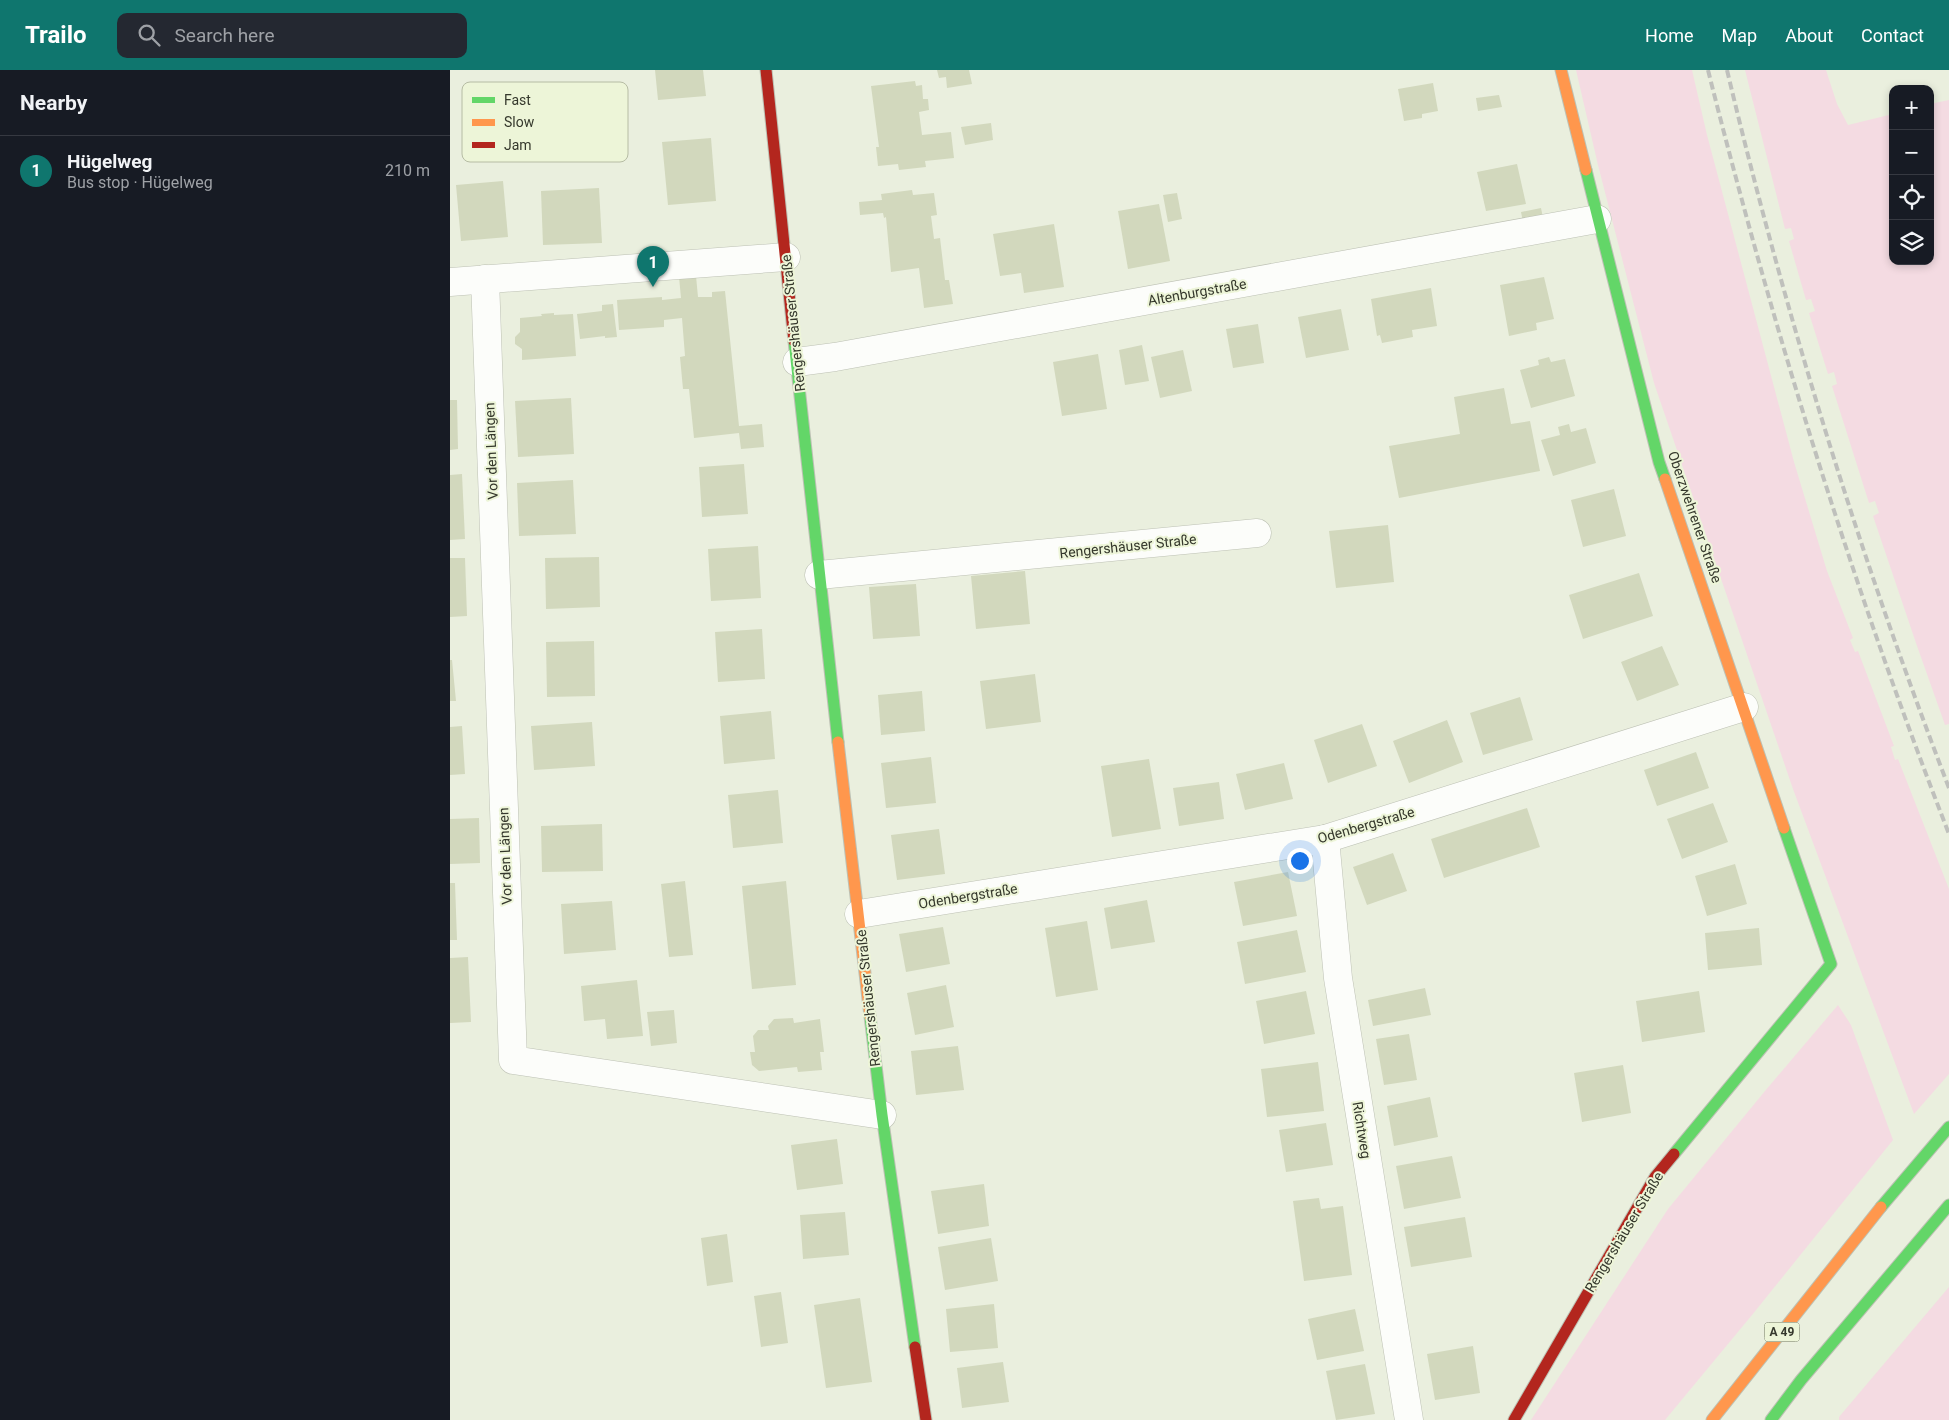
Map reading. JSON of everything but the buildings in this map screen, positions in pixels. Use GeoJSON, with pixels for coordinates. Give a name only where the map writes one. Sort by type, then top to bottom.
{"type":"FeatureCollection","features":[{"type":"Feature","properties":{"kind":"main road","name":"Rengershäuser Straße"},"geometry":{"type":"LineString","coordinates":[[766,70],[819,575],[882,1115],[926,1420]]}},
{"type":"Feature","properties":{"kind":"main road","name":"Oberzwehrener Straße"},"geometry":{"type":"LineString","coordinates":[[1561,70],[1597,219],[1660,462],[1831,964]]}},
{"type":"Feature","properties":{"kind":"main road","name":"Rengershäuser Straße"},"geometry":{"type":"LineString","coordinates":[[1514,1420],[1655,1177],[1831,964]]}},
{"type":"Feature","properties":{"kind":"main road","name":"A 49"},"geometry":{"type":"LineString","coordinates":[[1712,1420],[1907,1175],[1949,1127]]}},
{"type":"Feature","properties":{"kind":"main road"},"geometry":{"type":"LineString","coordinates":[[1771,1420],[1801,1380],[1949,1205]]}},
{"type":"Feature","properties":{"kind":"street","name":"Altenburgstraße"},"geometry":{"type":"LineString","coordinates":[[797,362],[845,356],[1597,219]]}},
{"type":"Feature","properties":{"kind":"street"},"geometry":{"type":"LineString","coordinates":[[450,282],[786,257]]}},
{"type":"Feature","properties":{"kind":"street","name":"Vor den Längen"},"geometry":{"type":"LineString","coordinates":[[485,279],[513,1060],[882,1115]]}},
{"type":"Feature","properties":{"kind":"street","name":"Rengershäuser Straße"},"geometry":{"type":"LineString","coordinates":[[819,575],[1257,533]]}},
{"type":"Feature","properties":{"kind":"street","name":"Odenbergstraße"},"geometry":{"type":"LineString","coordinates":[[859,914],[1325,839],[1744,707]]}},
{"type":"Feature","properties":{"kind":"street","name":"Richtweg"},"geometry":{"type":"LineString","coordinates":[[1325,839],[1338,978],[1409,1420]]}},
{"type":"Feature","properties":{"kind":"shaded area"},"geometry":{"type":"Polygon","coordinates":[[[1576,70],[1692,70],[1707,135],[1794,462],[1827,571],[1853,638],[1850,640],[1855,652],[1858,651],[1894,746],[1891,747],[1895,760],[1898,759],[1949,889],[1949,1074],[1914,1114],[1793,789],[1654,383],[1598,165],[1576,70]]]}},
{"type":"Feature","properties":{"kind":"shaded area"},"geometry":{"type":"Polygon","coordinates":[[[1745,70],[1826,70],[1837,104],[1848,125],[1889,115],[1889,265],[1934,265],[1934,103],[1949,100],[1949,724],[1945,725],[1873,516],[1879,513],[1875,501],[1869,503],[1832,386],[1837,384],[1834,372],[1828,374],[1809,313],[1815,311],[1811,299],[1806,300],[1789,241],[1794,239],[1791,228],[1785,229],[1745,70]]]}},
{"type":"Feature","properties":{"kind":"shaded area"},"geometry":{"type":"Polygon","coordinates":[[[1838,1005],[1851,1025],[1893,1140],[1665,1420],[1531,1420],[1668,1209],[1838,1005]]]}},
{"type":"Feature","properties":{"kind":"shaded area"},"geometry":{"type":"Polygon","coordinates":[[[1949,1287],[1949,1420],[1839,1420],[1839,1417],[1949,1287]]]}},
{"type":"Feature","properties":{"kind":"railway"},"geometry":{"type":"LineString","coordinates":[[1708,70],[1759,264],[1816,456],[1913,740],[1949,834]]}},
{"type":"Feature","properties":{"kind":"railway"},"geometry":{"type":"LineString","coordinates":[[1727,70],[1774,252],[1826,433],[1884,611],[1949,788]]}},
{"type":"Feature","properties":{"kind":"traffic: fast"},"geometry":{"type":"LineString","coordinates":[[1586,170],[1659,462],[1665,479]]}},
{"type":"Feature","properties":{"kind":"traffic: fast"},"geometry":{"type":"LineString","coordinates":[[794,341],[838,742]]}},
{"type":"Feature","properties":{"kind":"traffic: fast"},"geometry":{"type":"LineString","coordinates":[[1674,1154],[1831,964],[1784,828]]}},
{"type":"Feature","properties":{"kind":"traffic: fast"},"geometry":{"type":"LineString","coordinates":[[870,1016],[915,1347]]}},
{"type":"Feature","properties":{"kind":"traffic: fast"},"geometry":{"type":"LineString","coordinates":[[1881,1207],[1949,1127]]}},
{"type":"Feature","properties":{"kind":"traffic: fast"},"geometry":{"type":"LineString","coordinates":[[1771,1420],[1801,1380],[1949,1205]]}},
{"type":"Feature","properties":{"kind":"traffic: slow"},"geometry":{"type":"LineString","coordinates":[[1561,70],[1586,170]]}},
{"type":"Feature","properties":{"kind":"traffic: slow"},"geometry":{"type":"LineString","coordinates":[[1665,479],[1784,828]]}},
{"type":"Feature","properties":{"kind":"traffic: slow"},"geometry":{"type":"LineString","coordinates":[[838,742],[870,1016]]}},
{"type":"Feature","properties":{"kind":"traffic: slow"},"geometry":{"type":"LineString","coordinates":[[1712,1420],[1881,1207]]}},
{"type":"Feature","properties":{"kind":"traffic: jam"},"geometry":{"type":"LineString","coordinates":[[766,70],[794,341]]}},
{"type":"Feature","properties":{"kind":"traffic: jam"},"geometry":{"type":"LineString","coordinates":[[1514,1420],[1655,1177],[1674,1154]]}},
{"type":"Feature","properties":{"kind":"traffic: jam"},"geometry":{"type":"LineString","coordinates":[[915,1347],[926,1420]]}},
{"type":"Feature","properties":{"kind":"place","name":"Hügelweg"},"geometry":{"type":"Point","coordinates":[653,287]}}]}
